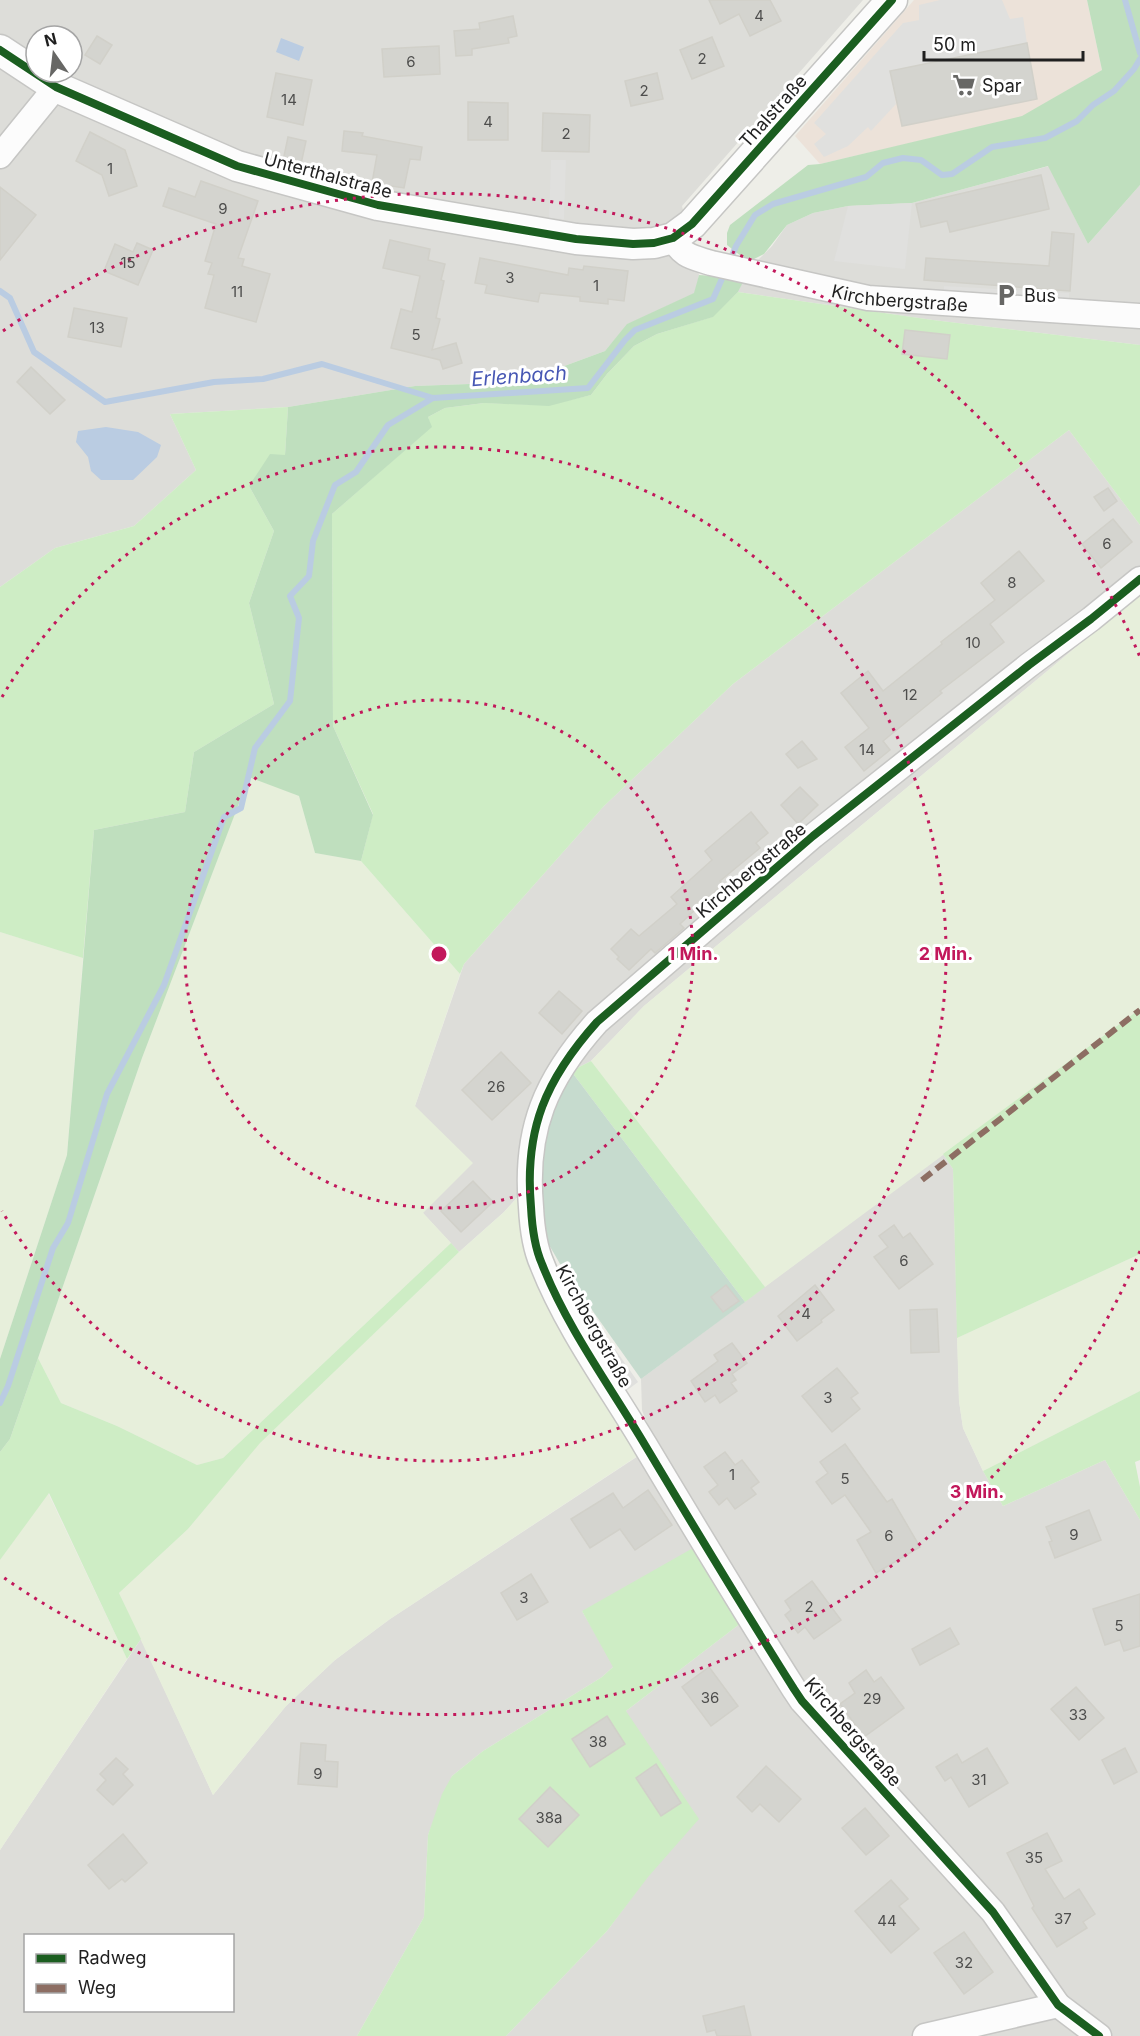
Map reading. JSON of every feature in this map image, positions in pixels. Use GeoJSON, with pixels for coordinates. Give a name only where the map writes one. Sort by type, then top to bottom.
{"type":"FeatureCollection","features":[{"type":"Feature","properties":{"kind":"street","name":"Thalstraße"},"geometry":{"type":"LineString","coordinates":[[673,238],[692,224],[892,0]]}},
{"type":"Feature","properties":{"kind":"street","name":"Unterthalstraße"},"geometry":{"type":"LineString","coordinates":[[0,50],[56,87],[237,166],[378,205],[576,239],[633,244],[654,243],[673,238]]}},
{"type":"Feature","properties":{"kind":"street"},"geometry":{"type":"LineString","coordinates":[[0,156],[56,87]]}},
{"type":"Feature","properties":{"kind":"street","name":"Kirchbergstraße"},"geometry":{"type":"LineString","coordinates":[[673,238],[680,251],[711,263],[867,298],[1140,316]]}},
{"type":"Feature","properties":{"kind":"street","name":"Kirchbergstraße"},"geometry":{"type":"LineString","coordinates":[[1099,2036],[1058,2006],[993,1912],[802,1701],[752,1624],[551,1287],[535,1240],[528,1172],[534,1128],[543,1102],[568,1059],[597,1022],[813,836],[1140,579]]}},
{"type":"Feature","properties":{"kind":"street"},"geometry":{"type":"LineString","coordinates":[[925,2036],[1058,2006]]}},
{"type":"Feature","properties":{"kind":"shaded area"},"geometry":{"type":"Polygon","coordinates":[[[0,0],[863,0],[682,206],[699,275],[695,293],[628,324],[605,351],[521,382],[415,386],[288,407],[170,414],[196,470],[134,526],[55,548],[0,587],[0,0]]]}},
{"type":"Feature","properties":{"kind":"shaded area"},"geometry":{"type":"Polygon","coordinates":[[[914,0],[1087,0],[1102,70],[1022,117],[820,164],[795,136],[914,0]]]}},
{"type":"Feature","properties":{"kind":"shaded area"},"geometry":{"type":"Polygon","coordinates":[[[940,0],[1002,0],[1010,19],[1023,17],[1027,43],[891,71],[896,104],[871,131],[868,127],[848,146],[824,157],[814,144],[826,134],[814,123],[903,23],[919,20],[919,5],[940,0]]]}},
{"type":"Feature","properties":{"kind":"shaded area"},"geometry":{"type":"Polygon","coordinates":[[[551,160],[566,160],[564,219],[549,218],[551,160]]]}},
{"type":"Feature","properties":{"kind":"shaded area"},"geometry":{"type":"Polygon","coordinates":[[[1049,166],[1088,244],[1140,185],[1140,345],[933,320],[738,292],[747,271],[772,246],[787,225],[813,213],[848,206],[912,203],[1049,166]]]}},
{"type":"Feature","properties":{"kind":"shaded area"},"geometry":{"type":"Polygon","coordinates":[[[912,203],[905,269],[834,261],[848,206],[912,203]]]}},
{"type":"Feature","properties":{"kind":"shaded area","name":"Bus"},"geometry":{"type":"Polygon","coordinates":[[[944,286],[1069,293],[1069,306],[943,298],[944,286]]]}},
{"type":"Feature","properties":{"kind":"shaded area"},"geometry":{"type":"Polygon","coordinates":[[[1069,430],[1140,525],[1140,594],[644,1006],[591,1061],[571,1071],[532,1181],[504,1212],[459,1252],[423,1213],[415,1106],[464,964],[604,806],[733,684],[1069,430]]]}},
{"type":"Feature","properties":{"kind":"shaded area"},"geometry":{"type":"Polygon","coordinates":[[[943,1154],[953,1169],[959,1401],[963,1428],[983,1471],[1003,1506],[1105,1460],[1140,1520],[1140,2036],[506,2036],[607,1931],[647,1877],[626,1711],[741,1623],[582,1611],[614,1666],[602,1677],[483,1751],[452,1776],[428,1835],[424,1917],[357,2036],[0,2036],[0,1850],[141,1639],[213,1795],[286,1706],[335,1660],[390,1619],[655,1445],[642,1410],[641,1379],[943,1154]]]}},
{"type":"Feature","properties":{"kind":"shaded area"},"geometry":{"type":"Polygon","coordinates":[[[554,1262],[638,1382],[617,1398],[573,1327],[554,1262]]]}},
{"type":"Feature","properties":{"kind":"green space"},"geometry":{"type":"Polygon","coordinates":[[[1087,0],[1140,0],[1140,185],[1088,244],[1048,166],[912,203],[848,206],[813,213],[787,225],[764,254],[750,261],[727,245],[730,225],[808,165],[1022,116],[1102,70],[1087,0]]]}},
{"type":"Feature","properties":{"kind":"green space"},"geometry":{"type":"Polygon","coordinates":[[[699,275],[745,278],[738,292],[713,317],[657,334],[634,346],[607,374],[591,395],[549,406],[484,403],[445,408],[428,417],[432,427],[332,514],[333,726],[373,815],[361,861],[315,853],[299,796],[249,777],[142,1058],[10,1439],[0,1452],[0,1359],[67,1155],[94,830],[185,812],[194,752],[274,704],[249,603],[274,531],[249,486],[270,454],[285,455],[288,407],[415,386],[521,382],[605,351],[627,324],[694,293],[699,275]]]}},
{"type":"Feature","properties":{"kind":"green space"},"geometry":{"type":"Polygon","coordinates":[[[738,292],[933,320],[1140,345],[1140,525],[1069,430],[733,684],[604,806],[464,964],[460,974],[361,861],[373,814],[333,726],[332,514],[431,427],[428,417],[445,408],[484,403],[549,405],[591,395],[607,374],[634,346],[657,334],[712,317],[738,292]]]}},
{"type":"Feature","properties":{"kind":"green space"},"geometry":{"type":"Polygon","coordinates":[[[288,407],[285,455],[249,486],[274,531],[249,603],[274,704],[194,752],[185,812],[94,830],[83,958],[0,932],[0,587],[55,548],[134,526],[196,470],[170,414],[288,407]]]}},
{"type":"Feature","properties":{"kind":"green space"},"geometry":{"type":"Polygon","coordinates":[[[1140,594],[1140,1009],[765,1287],[670,1167],[591,1061],[644,1006],[1140,594]]]}},
{"type":"Feature","properties":{"kind":"green space"},"geometry":{"type":"Polygon","coordinates":[[[249,776],[299,796],[315,853],[361,861],[460,974],[415,1106],[473,1163],[423,1213],[451,1243],[223,1458],[197,1465],[117,1426],[61,1403],[38,1358],[142,1058],[249,776]]]}},
{"type":"Feature","properties":{"kind":"green space"},"geometry":{"type":"Polygon","coordinates":[[[0,932],[83,958],[67,1155],[0,1359],[0,932]]]}},
{"type":"Feature","properties":{"kind":"green space"},"geometry":{"type":"Polygon","coordinates":[[[1140,1009],[1140,1254],[957,1338],[953,1169],[943,1154],[1140,1009]]]}},
{"type":"Feature","properties":{"kind":"green space"},"geometry":{"type":"Polygon","coordinates":[[[591,1061],[765,1287],[745,1302],[571,1071],[591,1061]]]}},
{"type":"Feature","properties":{"kind":"green space"},"geometry":{"type":"Polygon","coordinates":[[[571,1071],[745,1302],[641,1379],[563,1269],[541,1231],[532,1181],[544,1118],[571,1071]]]}},
{"type":"Feature","properties":{"kind":"green space"},"geometry":{"type":"Polygon","coordinates":[[[520,1195],[642,1453],[390,1619],[335,1660],[286,1706],[213,1795],[119,1593],[188,1529],[259,1443],[520,1195]]]}},
{"type":"Feature","properties":{"kind":"green space"},"geometry":{"type":"Polygon","coordinates":[[[451,1243],[459,1252],[260,1443],[188,1529],[119,1593],[141,1639],[127,1659],[49,1493],[0,1560],[0,1452],[10,1439],[38,1358],[61,1403],[117,1426],[197,1465],[223,1458],[451,1243]]]}},
{"type":"Feature","properties":{"kind":"green space"},"geometry":{"type":"Polygon","coordinates":[[[1140,1254],[1140,1391],[983,1471],[963,1428],[959,1401],[957,1338],[1140,1254]]]}},
{"type":"Feature","properties":{"kind":"green space"},"geometry":{"type":"Polygon","coordinates":[[[1140,1391],[1140,1460],[1135,1462],[1140,1487],[1140,1520],[1105,1460],[1003,1506],[983,1471],[1140,1391]]]}},
{"type":"Feature","properties":{"kind":"green space"},"geometry":{"type":"Polygon","coordinates":[[[48,1493],[127,1659],[0,1850],[0,1560],[48,1493]]]}},
{"type":"Feature","properties":{"kind":"green space"},"geometry":{"type":"Polygon","coordinates":[[[693,1548],[741,1623],[626,1711],[699,1819],[648,1877],[607,1931],[506,2036],[357,2036],[424,1917],[428,1835],[442,1794],[452,1776],[483,1751],[602,1677],[613,1667],[582,1611],[693,1548]]]}},
{"type":"Feature","properties":{"kind":"water"},"geometry":{"type":"Polygon","coordinates":[[[281,38],[304,47],[299,61],[276,52],[281,38]]]}},
{"type":"Feature","properties":{"kind":"water"},"geometry":{"type":"Polygon","coordinates":[[[106,427],[138,432],[161,445],[157,457],[133,480],[101,480],[91,471],[88,457],[76,442],[78,431],[106,427]]]}},
{"type":"Feature","properties":{"kind":"building"},"geometry":{"type":"Polygon","coordinates":[[[709,0],[770,0],[781,21],[750,36],[739,14],[720,24],[709,0]]]}},
{"type":"Feature","properties":{"kind":"building"},"geometry":{"type":"Polygon","coordinates":[[[513,16],[517,36],[508,38],[509,43],[472,49],[472,55],[456,56],[454,31],[480,29],[479,23],[513,16]]]}},
{"type":"Feature","properties":{"kind":"building"},"geometry":{"type":"Polygon","coordinates":[[[97,36],[112,45],[100,64],[85,55],[97,36]]]}},
{"type":"Feature","properties":{"kind":"building"},"geometry":{"type":"Polygon","coordinates":[[[712,37],[724,66],[692,79],[680,50],[712,37]]]}},
{"type":"Feature","properties":{"kind":"building","name":"Spar"},"geometry":{"type":"Polygon","coordinates":[[[1027,43],[1037,99],[902,126],[890,71],[1027,43]]]}},
{"type":"Feature","properties":{"kind":"building"},"geometry":{"type":"Polygon","coordinates":[[[439,46],[440,74],[384,77],[382,49],[439,46]]]}},
{"type":"Feature","properties":{"kind":"building"},"geometry":{"type":"Polygon","coordinates":[[[276,73],[312,80],[303,125],[267,117],[276,73]]]}},
{"type":"Feature","properties":{"kind":"building"},"geometry":{"type":"Polygon","coordinates":[[[657,73],[663,99],[631,106],[625,81],[657,73]]]}},
{"type":"Feature","properties":{"kind":"building"},"geometry":{"type":"Polygon","coordinates":[[[468,102],[508,103],[508,140],[468,140],[468,102]]]}},
{"type":"Feature","properties":{"kind":"building"},"geometry":{"type":"Polygon","coordinates":[[[543,113],[590,115],[589,152],[542,151],[543,113]]]}},
{"type":"Feature","properties":{"kind":"building"},"geometry":{"type":"Polygon","coordinates":[[[344,131],[363,133],[362,136],[422,147],[420,160],[410,159],[404,188],[372,183],[377,155],[342,151],[344,131]]]}},
{"type":"Feature","properties":{"kind":"building"},"geometry":{"type":"Polygon","coordinates":[[[90,132],[125,150],[137,186],[109,196],[102,175],[76,161],[90,132]]]}},
{"type":"Feature","properties":{"kind":"building"},"geometry":{"type":"Polygon","coordinates":[[[288,137],[306,141],[301,164],[283,161],[288,137]]]}},
{"type":"Feature","properties":{"kind":"building"},"geometry":{"type":"Polygon","coordinates":[[[1041,175],[1049,209],[950,232],[947,221],[921,227],[916,204],[1041,175]]]}},
{"type":"Feature","properties":{"kind":"building"},"geometry":{"type":"Polygon","coordinates":[[[201,181],[258,201],[238,258],[244,259],[242,266],[270,274],[256,322],[205,308],[214,275],[208,274],[212,263],[205,261],[216,224],[163,206],[169,188],[195,197],[201,181]]]}},
{"type":"Feature","properties":{"kind":"building"},"geometry":{"type":"Polygon","coordinates":[[[0,187],[36,215],[0,260],[0,187]]]}},
{"type":"Feature","properties":{"kind":"building"},"geometry":{"type":"Polygon","coordinates":[[[1052,232],[1074,234],[1070,291],[924,280],[926,258],[1049,266],[1052,232]]]}},
{"type":"Feature","properties":{"kind":"building"},"geometry":{"type":"Polygon","coordinates":[[[390,240],[430,249],[428,260],[445,264],[441,280],[444,281],[436,318],[440,319],[432,350],[456,343],[462,363],[443,369],[440,360],[391,348],[401,309],[412,312],[420,276],[383,268],[390,240]]]}},
{"type":"Feature","properties":{"kind":"building"},"geometry":{"type":"Polygon","coordinates":[[[137,243],[153,250],[138,285],[104,271],[115,244],[133,252],[137,243]]]}},
{"type":"Feature","properties":{"kind":"building"},"geometry":{"type":"Polygon","coordinates":[[[480,258],[568,275],[569,268],[583,270],[584,266],[628,271],[624,301],[608,299],[608,304],[580,301],[580,297],[540,293],[538,302],[485,293],[487,285],[475,283],[480,258]]]}},
{"type":"Feature","properties":{"kind":"building"},"geometry":{"type":"Polygon","coordinates":[[[74,308],[127,318],[121,347],[68,337],[74,308]]]}},
{"type":"Feature","properties":{"kind":"building"},"geometry":{"type":"Polygon","coordinates":[[[905,330],[950,335],[947,359],[902,354],[905,330]]]}},
{"type":"Feature","properties":{"kind":"building"},"geometry":{"type":"Polygon","coordinates":[[[31,367],[65,400],[50,414],[17,382],[31,367]]]}},
{"type":"Feature","properties":{"kind":"building"},"geometry":{"type":"Polygon","coordinates":[[[1108,488],[1117,501],[1104,511],[1094,497],[1108,488]]]}},
{"type":"Feature","properties":{"kind":"building"},"geometry":{"type":"Polygon","coordinates":[[[1113,519],[1132,542],[1101,568],[1082,544],[1113,519]]]}},
{"type":"Feature","properties":{"kind":"building"},"geometry":{"type":"Polygon","coordinates":[[[1019,551],[1044,581],[990,624],[1004,642],[940,691],[942,693],[883,741],[890,750],[864,771],[845,747],[869,728],[841,693],[868,671],[883,691],[942,644],[941,642],[995,600],[981,583],[1019,551]]]}},
{"type":"Feature","properties":{"kind":"building"},"geometry":{"type":"Polygon","coordinates":[[[802,741],[817,759],[798,768],[786,754],[802,741]]]}},
{"type":"Feature","properties":{"kind":"building"},"geometry":{"type":"Polygon","coordinates":[[[800,787],[818,805],[798,824],[781,805],[800,787]]]}},
{"type":"Feature","properties":{"kind":"building"},"geometry":{"type":"Polygon","coordinates":[[[751,812],[768,833],[756,843],[760,848],[720,881],[723,884],[680,924],[684,928],[655,953],[651,949],[629,970],[617,959],[619,957],[611,949],[631,929],[639,936],[677,904],[671,897],[712,860],[705,851],[751,812]]]}},
{"type":"Feature","properties":{"kind":"building"},"geometry":{"type":"Polygon","coordinates":[[[559,991],[582,1011],[562,1034],[539,1013],[559,991]]]}},
{"type":"Feature","properties":{"kind":"building"},"geometry":{"type":"Polygon","coordinates":[[[501,1052],[531,1083],[492,1120],[462,1090],[501,1052]]]}},
{"type":"Feature","properties":{"kind":"building"},"geometry":{"type":"Polygon","coordinates":[[[473,1181],[493,1202],[461,1232],[441,1211],[473,1181]]]}},
{"type":"Feature","properties":{"kind":"building"},"geometry":{"type":"Polygon","coordinates":[[[894,1225],[903,1238],[910,1233],[933,1264],[899,1289],[874,1257],[888,1247],[879,1236],[894,1225]]]}},
{"type":"Feature","properties":{"kind":"building"},"geometry":{"type":"Polygon","coordinates":[[[726,1285],[739,1301],[723,1312],[711,1297],[726,1285]]]}},
{"type":"Feature","properties":{"kind":"building"},"geometry":{"type":"Polygon","coordinates":[[[815,1285],[834,1310],[797,1341],[778,1316],[815,1285]]]}},
{"type":"Feature","properties":{"kind":"building"},"geometry":{"type":"Polygon","coordinates":[[[937,1309],[939,1352],[911,1353],[910,1310],[937,1309]]]}},
{"type":"Feature","properties":{"kind":"building"},"geometry":{"type":"Polygon","coordinates":[[[732,1343],[747,1363],[732,1374],[736,1380],[731,1383],[737,1391],[720,1403],[715,1395],[705,1402],[691,1381],[718,1361],[714,1355],[732,1343]]]}},
{"type":"Feature","properties":{"kind":"building"},"geometry":{"type":"Polygon","coordinates":[[[837,1368],[858,1393],[851,1398],[860,1409],[832,1432],[802,1396],[837,1368]]]}},
{"type":"Feature","properties":{"kind":"building"},"geometry":{"type":"Polygon","coordinates":[[[845,1444],[887,1502],[892,1499],[920,1547],[876,1573],[857,1540],[871,1532],[845,1495],[832,1504],[816,1482],[828,1473],[820,1462],[845,1444]]]}},
{"type":"Feature","properties":{"kind":"building"},"geometry":{"type":"Polygon","coordinates":[[[725,1452],[735,1465],[742,1460],[759,1482],[751,1488],[756,1494],[735,1509],[727,1498],[719,1505],[709,1492],[718,1485],[704,1467],[725,1452]]]}},
{"type":"Feature","properties":{"kind":"building"},"geometry":{"type":"Polygon","coordinates":[[[648,1490],[672,1525],[635,1550],[620,1529],[590,1548],[571,1519],[613,1493],[623,1508],[648,1490]]]}},
{"type":"Feature","properties":{"kind":"building"},"geometry":{"type":"Polygon","coordinates":[[[1089,1510],[1101,1540],[1055,1558],[1049,1542],[1052,1541],[1046,1527],[1089,1510]]]}},
{"type":"Feature","properties":{"kind":"building"},"geometry":{"type":"Polygon","coordinates":[[[531,1574],[548,1602],[517,1620],[501,1593],[531,1574]]]}},
{"type":"Feature","properties":{"kind":"building"},"geometry":{"type":"Polygon","coordinates":[[[812,1581],[841,1620],[814,1639],[805,1627],[798,1633],[785,1615],[791,1610],[785,1601],[812,1581]]]}},
{"type":"Feature","properties":{"kind":"building"},"geometry":{"type":"Polygon","coordinates":[[[1140,1594],[1140,1646],[1124,1651],[1120,1640],[1105,1645],[1093,1609],[1140,1594]]]}},
{"type":"Feature","properties":{"kind":"building"},"geometry":{"type":"Polygon","coordinates":[[[950,1628],[959,1644],[920,1665],[912,1649],[950,1628]]]}},
{"type":"Feature","properties":{"kind":"building"},"geometry":{"type":"Polygon","coordinates":[[[709,1667],[738,1706],[711,1726],[682,1687],[709,1667]]]}},
{"type":"Feature","properties":{"kind":"building"},"geometry":{"type":"Polygon","coordinates":[[[866,1670],[874,1682],[881,1677],[904,1708],[864,1737],[840,1704],[855,1693],[849,1683],[866,1670]]]}},
{"type":"Feature","properties":{"kind":"building"},"geometry":{"type":"Polygon","coordinates":[[[1076,1687],[1104,1718],[1079,1740],[1051,1709],[1076,1687]]]}},
{"type":"Feature","properties":{"kind":"building"},"geometry":{"type":"Polygon","coordinates":[[[607,1716],[625,1744],[590,1767],[572,1739],[607,1716]]]}},
{"type":"Feature","properties":{"kind":"building"},"geometry":{"type":"Polygon","coordinates":[[[301,1743],[326,1745],[325,1761],[338,1762],[337,1787],[298,1784],[301,1743]]]}},
{"type":"Feature","properties":{"kind":"building"},"geometry":{"type":"Polygon","coordinates":[[[987,1748],[1008,1783],[969,1807],[951,1777],[945,1781],[936,1767],[957,1754],[962,1763],[987,1748]]]}},
{"type":"Feature","properties":{"kind":"building"},"geometry":{"type":"Polygon","coordinates":[[[1125,1748],[1137,1772],[1114,1784],[1102,1760],[1125,1748]]]}},
{"type":"Feature","properties":{"kind":"building"},"geometry":{"type":"Polygon","coordinates":[[[116,1758],[128,1769],[123,1774],[133,1785],[113,1805],[97,1790],[106,1780],[100,1774],[116,1758]]]}},
{"type":"Feature","properties":{"kind":"building"},"geometry":{"type":"Polygon","coordinates":[[[656,1764],[681,1803],[661,1816],[636,1778],[656,1764]]]}},
{"type":"Feature","properties":{"kind":"building"},"geometry":{"type":"Polygon","coordinates":[[[766,1766],[801,1799],[779,1822],[760,1804],[752,1812],[737,1797],[766,1766]]]}},
{"type":"Feature","properties":{"kind":"building"},"geometry":{"type":"Polygon","coordinates":[[[550,1787],[579,1815],[548,1847],[519,1819],[550,1787]]]}},
{"type":"Feature","properties":{"kind":"building"},"geometry":{"type":"Polygon","coordinates":[[[865,1808],[889,1836],[866,1855],[842,1828],[865,1808]]]}},
{"type":"Feature","properties":{"kind":"building"},"geometry":{"type":"Polygon","coordinates":[[[1047,1833],[1062,1861],[1045,1869],[1064,1899],[1079,1889],[1095,1914],[1083,1922],[1087,1928],[1057,1947],[1032,1908],[1034,1906],[1007,1853],[1047,1833]]]}},
{"type":"Feature","properties":{"kind":"building"},"geometry":{"type":"Polygon","coordinates":[[[123,1834],[147,1863],[125,1882],[122,1879],[109,1889],[88,1865],[123,1834]]]}},
{"type":"Feature","properties":{"kind":"building"},"geometry":{"type":"Polygon","coordinates":[[[891,1880],[908,1899],[899,1906],[919,1929],[891,1953],[855,1911],[891,1880]]]}},
{"type":"Feature","properties":{"kind":"building"},"geometry":{"type":"Polygon","coordinates":[[[964,1932],[993,1972],[964,1994],[934,1953],[964,1932]]]}},
{"type":"Feature","properties":{"kind":"building"},"geometry":{"type":"Polygon","coordinates":[[[744,2006],[751,2036],[717,2036],[715,2030],[707,2032],[703,2016],[744,2006]]]}},
{"type":"Feature","properties":{"kind":"waterway","name":"Erlenbach"},"geometry":{"type":"LineString","coordinates":[[1125,0],[1140,53]]}},
{"type":"Feature","properties":{"kind":"waterway","name":"Erlenbach"},"geometry":{"type":"LineString","coordinates":[[729,263],[736,246],[755,215],[773,204],[866,177],[883,163],[903,158],[921,160],[942,175],[952,174],[992,147],[1045,138],[1077,121],[1093,105],[1114,91],[1140,59]]}},
{"type":"Feature","properties":{"kind":"waterway","name":"Erlenbach"},"geometry":{"type":"LineString","coordinates":[[0,291],[10,298],[34,352],[105,402],[214,382],[263,379],[322,364],[433,398],[588,388],[635,330],[713,299],[725,272]]}},
{"type":"Feature","properties":{"kind":"waterway"},"geometry":{"type":"LineString","coordinates":[[0,1403],[8,1386],[53,1248],[68,1223],[107,1094],[164,985],[224,817],[241,808],[255,748],[290,701],[299,618],[290,596],[309,576],[313,541],[335,485],[356,472],[388,425],[433,398]]}},
{"type":"Feature","properties":{"kind":"marked path"},"geometry":{"type":"LineString","coordinates":[[922,1180],[1140,1010]]}},
{"type":"Feature","properties":{"kind":"cycle path"},"geometry":{"type":"LineString","coordinates":[[0,50],[56,87],[237,166],[378,205],[576,239],[633,244],[654,243],[673,238],[692,224],[892,0]]}},
{"type":"Feature","properties":{"kind":"cycle path"},"geometry":{"type":"LineString","coordinates":[[1099,2036],[1058,2005],[993,1912],[802,1701],[794,1689],[590,1356],[552,1288],[534,1236],[530,1179],[531,1153],[542,1107],[564,1064],[597,1022],[813,836],[1140,579]]}},
{"type":"Feature","properties":{"kind":"place","name":"Spar"},"geometry":{"type":"Point","coordinates":[964,85]}},
{"type":"Feature","properties":{"kind":"place","name":"Bus"},"geometry":{"type":"Point","coordinates":[1006,295]}}]}
